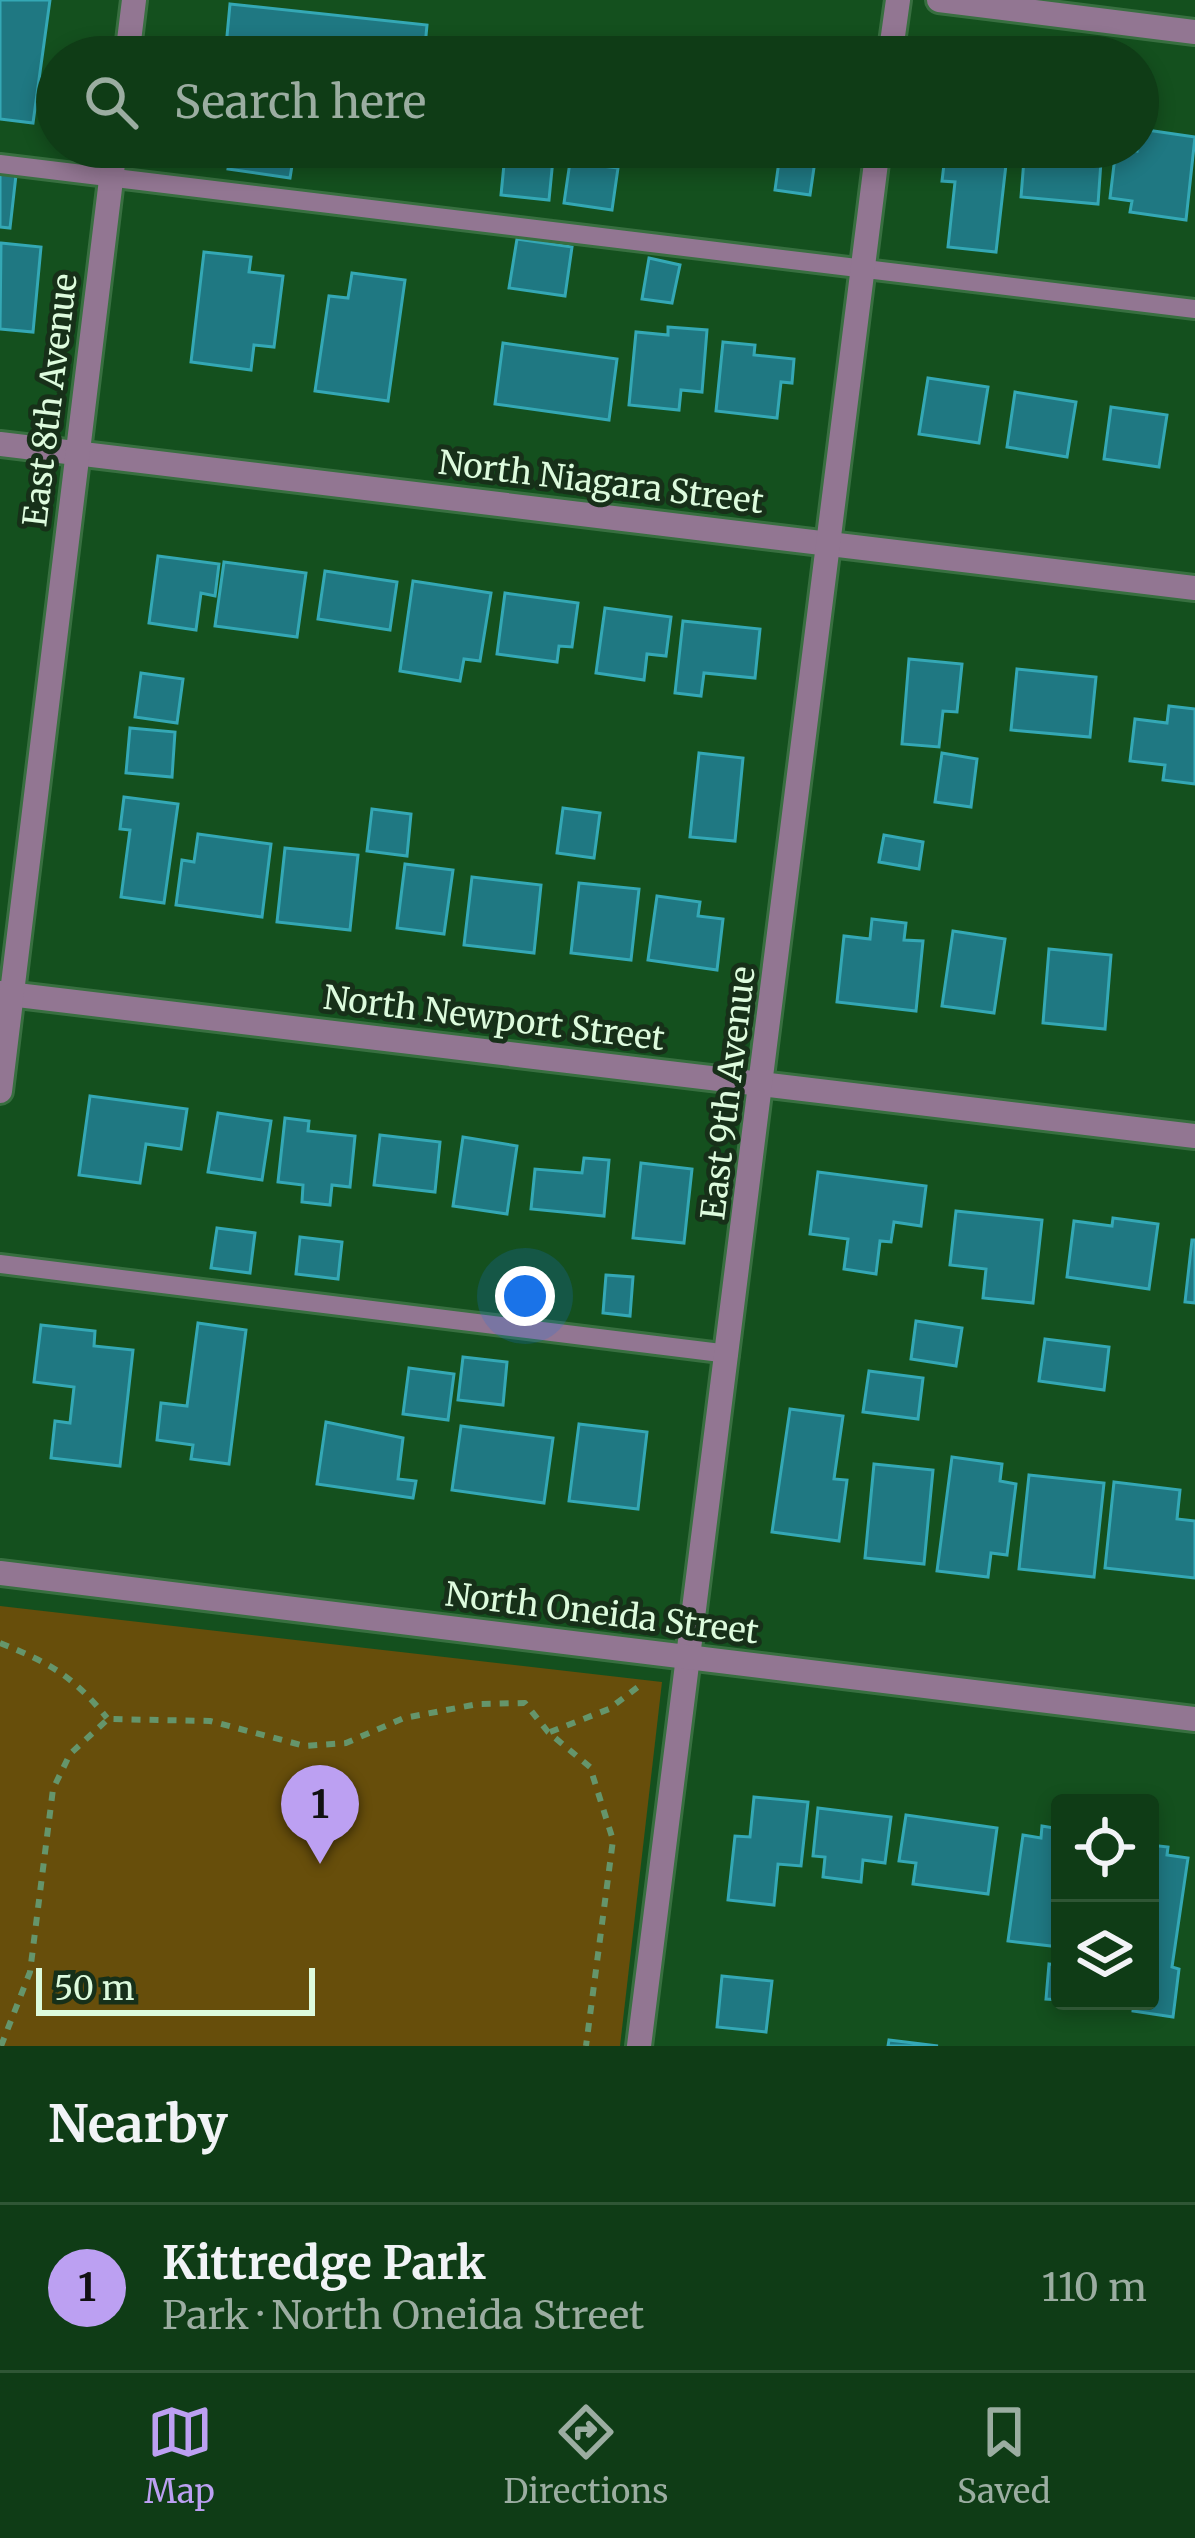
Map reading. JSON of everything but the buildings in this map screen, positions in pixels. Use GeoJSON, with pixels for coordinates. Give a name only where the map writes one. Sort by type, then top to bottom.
{"type":"FeatureCollection","features":[{"type":"Feature","properties":{"kind":"street"},"geometry":{"type":"LineString","coordinates":[[130,36],[134,0]]}},
{"type":"Feature","properties":{"kind":"street"},"geometry":{"type":"LineString","coordinates":[[893,36],[898,0]]}},
{"type":"Feature","properties":{"kind":"street"},"geometry":{"type":"LineString","coordinates":[[939,0],[1195,32]]}},
{"type":"Feature","properties":{"kind":"street","name":"East 8th Avenue"},"geometry":{"type":"LineString","coordinates":[[0,1091],[6,994],[112,168]]}},
{"type":"Feature","properties":{"kind":"street","name":"East 9th Avenue"},"geometry":{"type":"LineString","coordinates":[[639,2046],[875,168]]}},
{"type":"Feature","properties":{"kind":"street","name":"North Niagara Street"},"geometry":{"type":"LineString","coordinates":[[0,444],[1195,588]]}},
{"type":"Feature","properties":{"kind":"street","name":"North Newport Street"},"geometry":{"type":"LineString","coordinates":[[6,994],[1195,1136]]}},
{"type":"Feature","properties":{"kind":"street","name":"North Oneida Street"},"geometry":{"type":"LineString","coordinates":[[0,1573],[1195,1719]]}},
{"type":"Feature","properties":{"kind":"lane"},"geometry":{"type":"LineString","coordinates":[[0,164],[1195,309]]}},
{"type":"Feature","properties":{"kind":"lane"},"geometry":{"type":"LineString","coordinates":[[0,1264],[729,1354]]}},
{"type":"Feature","properties":{"kind":"path"},"geometry":{"type":"LineString","coordinates":[[0,1643],[50,1663],[81,1686],[108,1720]]}},
{"type":"Feature","properties":{"kind":"path"},"geometry":{"type":"LineString","coordinates":[[548,1732],[609,1709],[648,1679],[659,1654]]}},
{"type":"Feature","properties":{"kind":"path"},"geometry":{"type":"LineString","coordinates":[[1,2046],[29,1972],[53,1789],[70,1754],[108,1720],[210,1721],[305,1746],[346,1743],[404,1718],[478,1704],[525,1703],[548,1732],[590,1766],[614,1840],[586,2046]]}},
{"type":"Feature","properties":{"kind":"shaded area"},"geometry":{"type":"Polygon","coordinates":[[[0,1606],[662,1682],[620,2046],[0,2046],[0,1606]]]}},
{"type":"Feature","properties":{"kind":"place","name":"Kittredge Park"},"geometry":{"type":"Point","coordinates":[320,1864]}}]}
